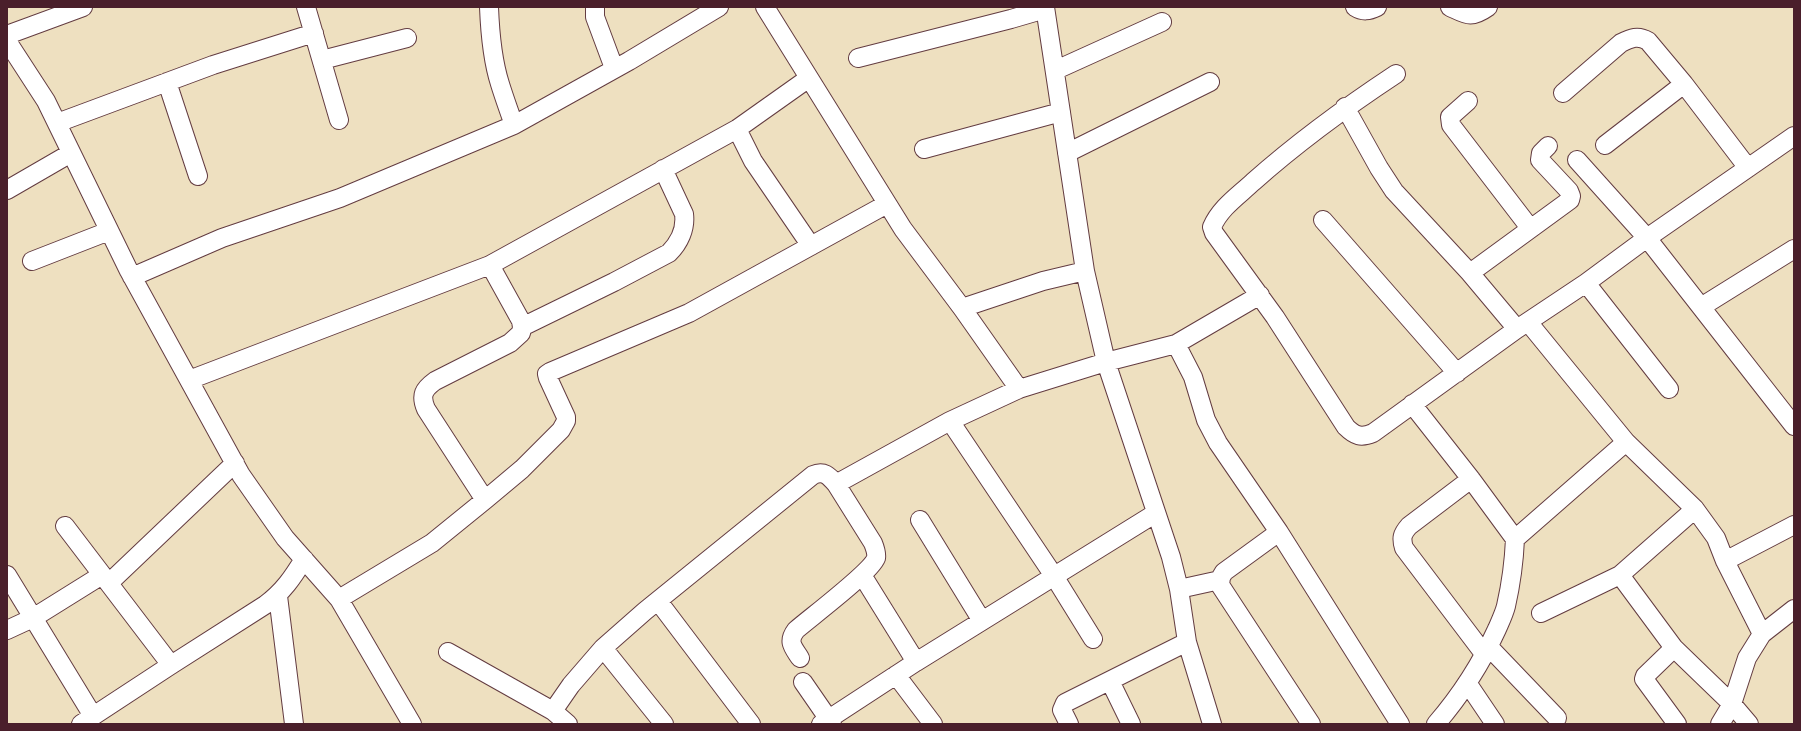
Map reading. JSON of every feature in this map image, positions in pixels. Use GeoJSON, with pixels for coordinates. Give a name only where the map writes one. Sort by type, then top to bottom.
{"type":"FeatureCollection","features":[{"type":"Feature","properties":{"kind":"street"},"geometry":{"type":"LineString","coordinates":[[7,35],[83,7]]}},
{"type":"Feature","properties":{"kind":"street"},"geometry":{"type":"LineString","coordinates":[[306,7],[339,120]]}},
{"type":"Feature","properties":{"kind":"street"},"geometry":{"type":"LineString","coordinates":[[489,7],[490,34],[499,83],[514,124]]}},
{"type":"Feature","properties":{"kind":"street"},"geometry":{"type":"LineString","coordinates":[[595,7],[595,16],[614,68]]}},
{"type":"Feature","properties":{"kind":"street"},"geometry":{"type":"LineString","coordinates":[[132,277],[222,238],[340,198],[514,124],[629,61],[719,7]]}},
{"type":"Feature","properties":{"kind":"street"},"geometry":{"type":"LineString","coordinates":[[765,7],[903,229],[962,308],[1019,389]]}},
{"type":"Feature","properties":{"kind":"street"},"geometry":{"type":"LineString","coordinates":[[858,58],[1011,19],[1035,12],[1044,7],[1056,70],[1085,271],[1106,362],[1171,557],[1179,589],[1188,642],[1212,724]]}},
{"type":"Feature","properties":{"kind":"street"},"geometry":{"type":"LineString","coordinates":[[1355,7],[1362,11],[1377,7]]}},
{"type":"Feature","properties":{"kind":"street"},"geometry":{"type":"LineString","coordinates":[[1450,7],[1469,15],[1478,14],[1488,7]]}},
{"type":"Feature","properties":{"kind":"street"},"geometry":{"type":"LineString","coordinates":[[1056,70],[1162,22]]}},
{"type":"Feature","properties":{"kind":"street"},"geometry":{"type":"LineString","coordinates":[[57,123],[213,65],[314,33]]}},
{"type":"Feature","properties":{"kind":"street"},"geometry":{"type":"LineString","coordinates":[[1563,93],[1621,42],[1631,38],[1640,37],[1648,41],[1684,84],[1748,168]]}},
{"type":"Feature","properties":{"kind":"street"},"geometry":{"type":"LineString","coordinates":[[322,60],[407,38]]}},
{"type":"Feature","properties":{"kind":"street"},"geometry":{"type":"LineString","coordinates":[[7,41],[46,101],[132,277],[234,463],[285,538],[339,599],[412,724]]}},
{"type":"Feature","properties":{"kind":"street"},"geometry":{"type":"LineString","coordinates":[[1396,74],[1345,107],[1290,149],[1221,210],[1212,227],[1214,233],[1260,295],[1346,427],[1355,435],[1365,436],[1372,433],[1794,136]]}},
{"type":"Feature","properties":{"kind":"street"},"geometry":{"type":"LineString","coordinates":[[189,380],[490,265],[737,129],[809,78]]}},
{"type":"Feature","properties":{"kind":"street"},"geometry":{"type":"LineString","coordinates":[[167,82],[198,176]]}},
{"type":"Feature","properties":{"kind":"street"},"geometry":{"type":"LineString","coordinates":[[1067,152],[1210,82]]}},
{"type":"Feature","properties":{"kind":"street"},"geometry":{"type":"LineString","coordinates":[[1605,145],[1684,84]]}},
{"type":"Feature","properties":{"kind":"street"},"geometry":{"type":"LineString","coordinates":[[1468,101],[1452,114],[1450,117],[1451,125],[1530,228]]}},
{"type":"Feature","properties":{"kind":"street"},"geometry":{"type":"LineString","coordinates":[[1345,107],[1379,168],[1394,191],[1470,273],[1523,326],[1626,442],[1694,509],[1716,538],[1725,561],[1762,634]]}},
{"type":"Feature","properties":{"kind":"street"},"geometry":{"type":"LineString","coordinates":[[924,149],[1061,112]]}},
{"type":"Feature","properties":{"kind":"street"},"geometry":{"type":"LineString","coordinates":[[737,129],[753,161],[811,246]]}},
{"type":"Feature","properties":{"kind":"street"},"geometry":{"type":"LineString","coordinates":[[1470,273],[1570,200],[1571,196],[1540,160],[1541,153],[1548,146]]}},
{"type":"Feature","properties":{"kind":"street"},"geometry":{"type":"LineString","coordinates":[[7,190],[71,153]]}},
{"type":"Feature","properties":{"kind":"street"},"geometry":{"type":"LineString","coordinates":[[1577,160],[1647,238],[1701,308],[1790,414]]}},
{"type":"Feature","properties":{"kind":"street"},"geometry":{"type":"LineString","coordinates":[[485,500],[422,401],[425,389],[435,381],[510,343],[517,338],[522,327],[669,253],[674,248],[682,233],[685,222],[684,214],[663,169]]}},
{"type":"Feature","properties":{"kind":"street"},"geometry":{"type":"LineString","coordinates":[[339,599],[432,543],[522,469],[565,425],[566,417],[547,376],[550,372],[689,313],[887,204]]}},
{"type":"Feature","properties":{"kind":"street"},"geometry":{"type":"LineString","coordinates":[[1323,220],[1457,373]]}},
{"type":"Feature","properties":{"kind":"street"},"geometry":{"type":"LineString","coordinates":[[32,261],[109,231]]}},
{"type":"Feature","properties":{"kind":"street"},"geometry":{"type":"LineString","coordinates":[[1701,308],[1794,249]]}},
{"type":"Feature","properties":{"kind":"street"},"geometry":{"type":"LineString","coordinates":[[490,265],[517,313],[522,327]]}},
{"type":"Feature","properties":{"kind":"street"},"geometry":{"type":"LineString","coordinates":[[962,308],[1043,281],[1085,271]]}},
{"type":"Feature","properties":{"kind":"street"},"geometry":{"type":"LineString","coordinates":[[1586,283],[1669,389]]}},
{"type":"Feature","properties":{"kind":"street"},"geometry":{"type":"LineString","coordinates":[[836,484],[950,421],[1019,389],[1106,362],[1176,344],[1260,295]]}},
{"type":"Feature","properties":{"kind":"street"},"geometry":{"type":"LineString","coordinates":[[1176,344],[1193,377],[1206,420],[1218,443],[1279,532],[1400,724]]}},
{"type":"Feature","properties":{"kind":"street"},"geometry":{"type":"LineString","coordinates":[[1412,404],[1471,479],[1515,540]]}},
{"type":"Feature","properties":{"kind":"street"},"geometry":{"type":"LineString","coordinates":[[950,421],[1054,576],[1092,639]]}},
{"type":"Feature","properties":{"kind":"street"},"geometry":{"type":"LineString","coordinates":[[1436,724],[1468,684],[1487,651],[1506,608],[1515,540],[1626,442]]}},
{"type":"Feature","properties":{"kind":"street"},"geometry":{"type":"LineString","coordinates":[[7,630],[33,618],[106,579],[234,463]]}},
{"type":"Feature","properties":{"kind":"street"},"geometry":{"type":"LineString","coordinates":[[553,711],[571,684],[603,648],[658,601],[813,475],[823,473],[836,484],[876,548],[876,559],[862,575],[796,630],[791,638],[791,643],[800,658]]}},
{"type":"Feature","properties":{"kind":"street"},"geometry":{"type":"LineString","coordinates":[[1471,479],[1403,532],[1402,540],[1404,548],[1487,651],[1557,718]]}},
{"type":"Feature","properties":{"kind":"street"},"geometry":{"type":"LineString","coordinates":[[1541,613],[1620,575],[1694,509]]}},
{"type":"Feature","properties":{"kind":"street"},"geometry":{"type":"LineString","coordinates":[[803,682],[827,722],[896,674],[1156,513]]}},
{"type":"Feature","properties":{"kind":"street"},"geometry":{"type":"LineString","coordinates":[[920,520],[982,621]]}},
{"type":"Feature","properties":{"kind":"street"},"geometry":{"type":"LineString","coordinates":[[65,526],[171,665]]}},
{"type":"Feature","properties":{"kind":"street"},"geometry":{"type":"LineString","coordinates":[[1725,561],[1794,526]]}},
{"type":"Feature","properties":{"kind":"street"},"geometry":{"type":"LineString","coordinates":[[1279,532],[1224,572],[1220,580],[1220,585],[1310,724]]}},
{"type":"Feature","properties":{"kind":"street"},"geometry":{"type":"LineString","coordinates":[[7,575],[33,618],[87,720],[278,596],[289,584],[304,559]]}},
{"type":"Feature","properties":{"kind":"street"},"geometry":{"type":"LineString","coordinates":[[862,575],[916,662]]}},
{"type":"Feature","properties":{"kind":"street"},"geometry":{"type":"LineString","coordinates":[[1620,575],[1674,648],[1732,704],[1749,724]]}},
{"type":"Feature","properties":{"kind":"street"},"geometry":{"type":"LineString","coordinates":[[1179,589],[1220,580]]}},
{"type":"Feature","properties":{"kind":"street"},"geometry":{"type":"LineString","coordinates":[[278,596],[294,724]]}},
{"type":"Feature","properties":{"kind":"street"},"geometry":{"type":"LineString","coordinates":[[658,601],[751,724]]}},
{"type":"Feature","properties":{"kind":"street"},"geometry":{"type":"LineString","coordinates":[[1720,724],[1732,704],[1747,658],[1762,634],[1794,609]]}},
{"type":"Feature","properties":{"kind":"street"},"geometry":{"type":"LineString","coordinates":[[1069,724],[1062,710],[1065,703],[1188,642]]}},
{"type":"Feature","properties":{"kind":"street"},"geometry":{"type":"LineString","coordinates":[[603,648],[664,724]]}},
{"type":"Feature","properties":{"kind":"street"},"geometry":{"type":"LineString","coordinates":[[1674,648],[1651,669],[1644,679],[1677,724]]}},
{"type":"Feature","properties":{"kind":"street"},"geometry":{"type":"LineString","coordinates":[[448,652],[553,711],[568,724]]}},
{"type":"Feature","properties":{"kind":"street"},"geometry":{"type":"LineString","coordinates":[[896,674],[933,724]]}},
{"type":"Feature","properties":{"kind":"street"},"geometry":{"type":"LineString","coordinates":[[1110,681],[1131,724]]}},
{"type":"Feature","properties":{"kind":"street"},"geometry":{"type":"LineString","coordinates":[[1468,684],[1495,724]]}}]}
